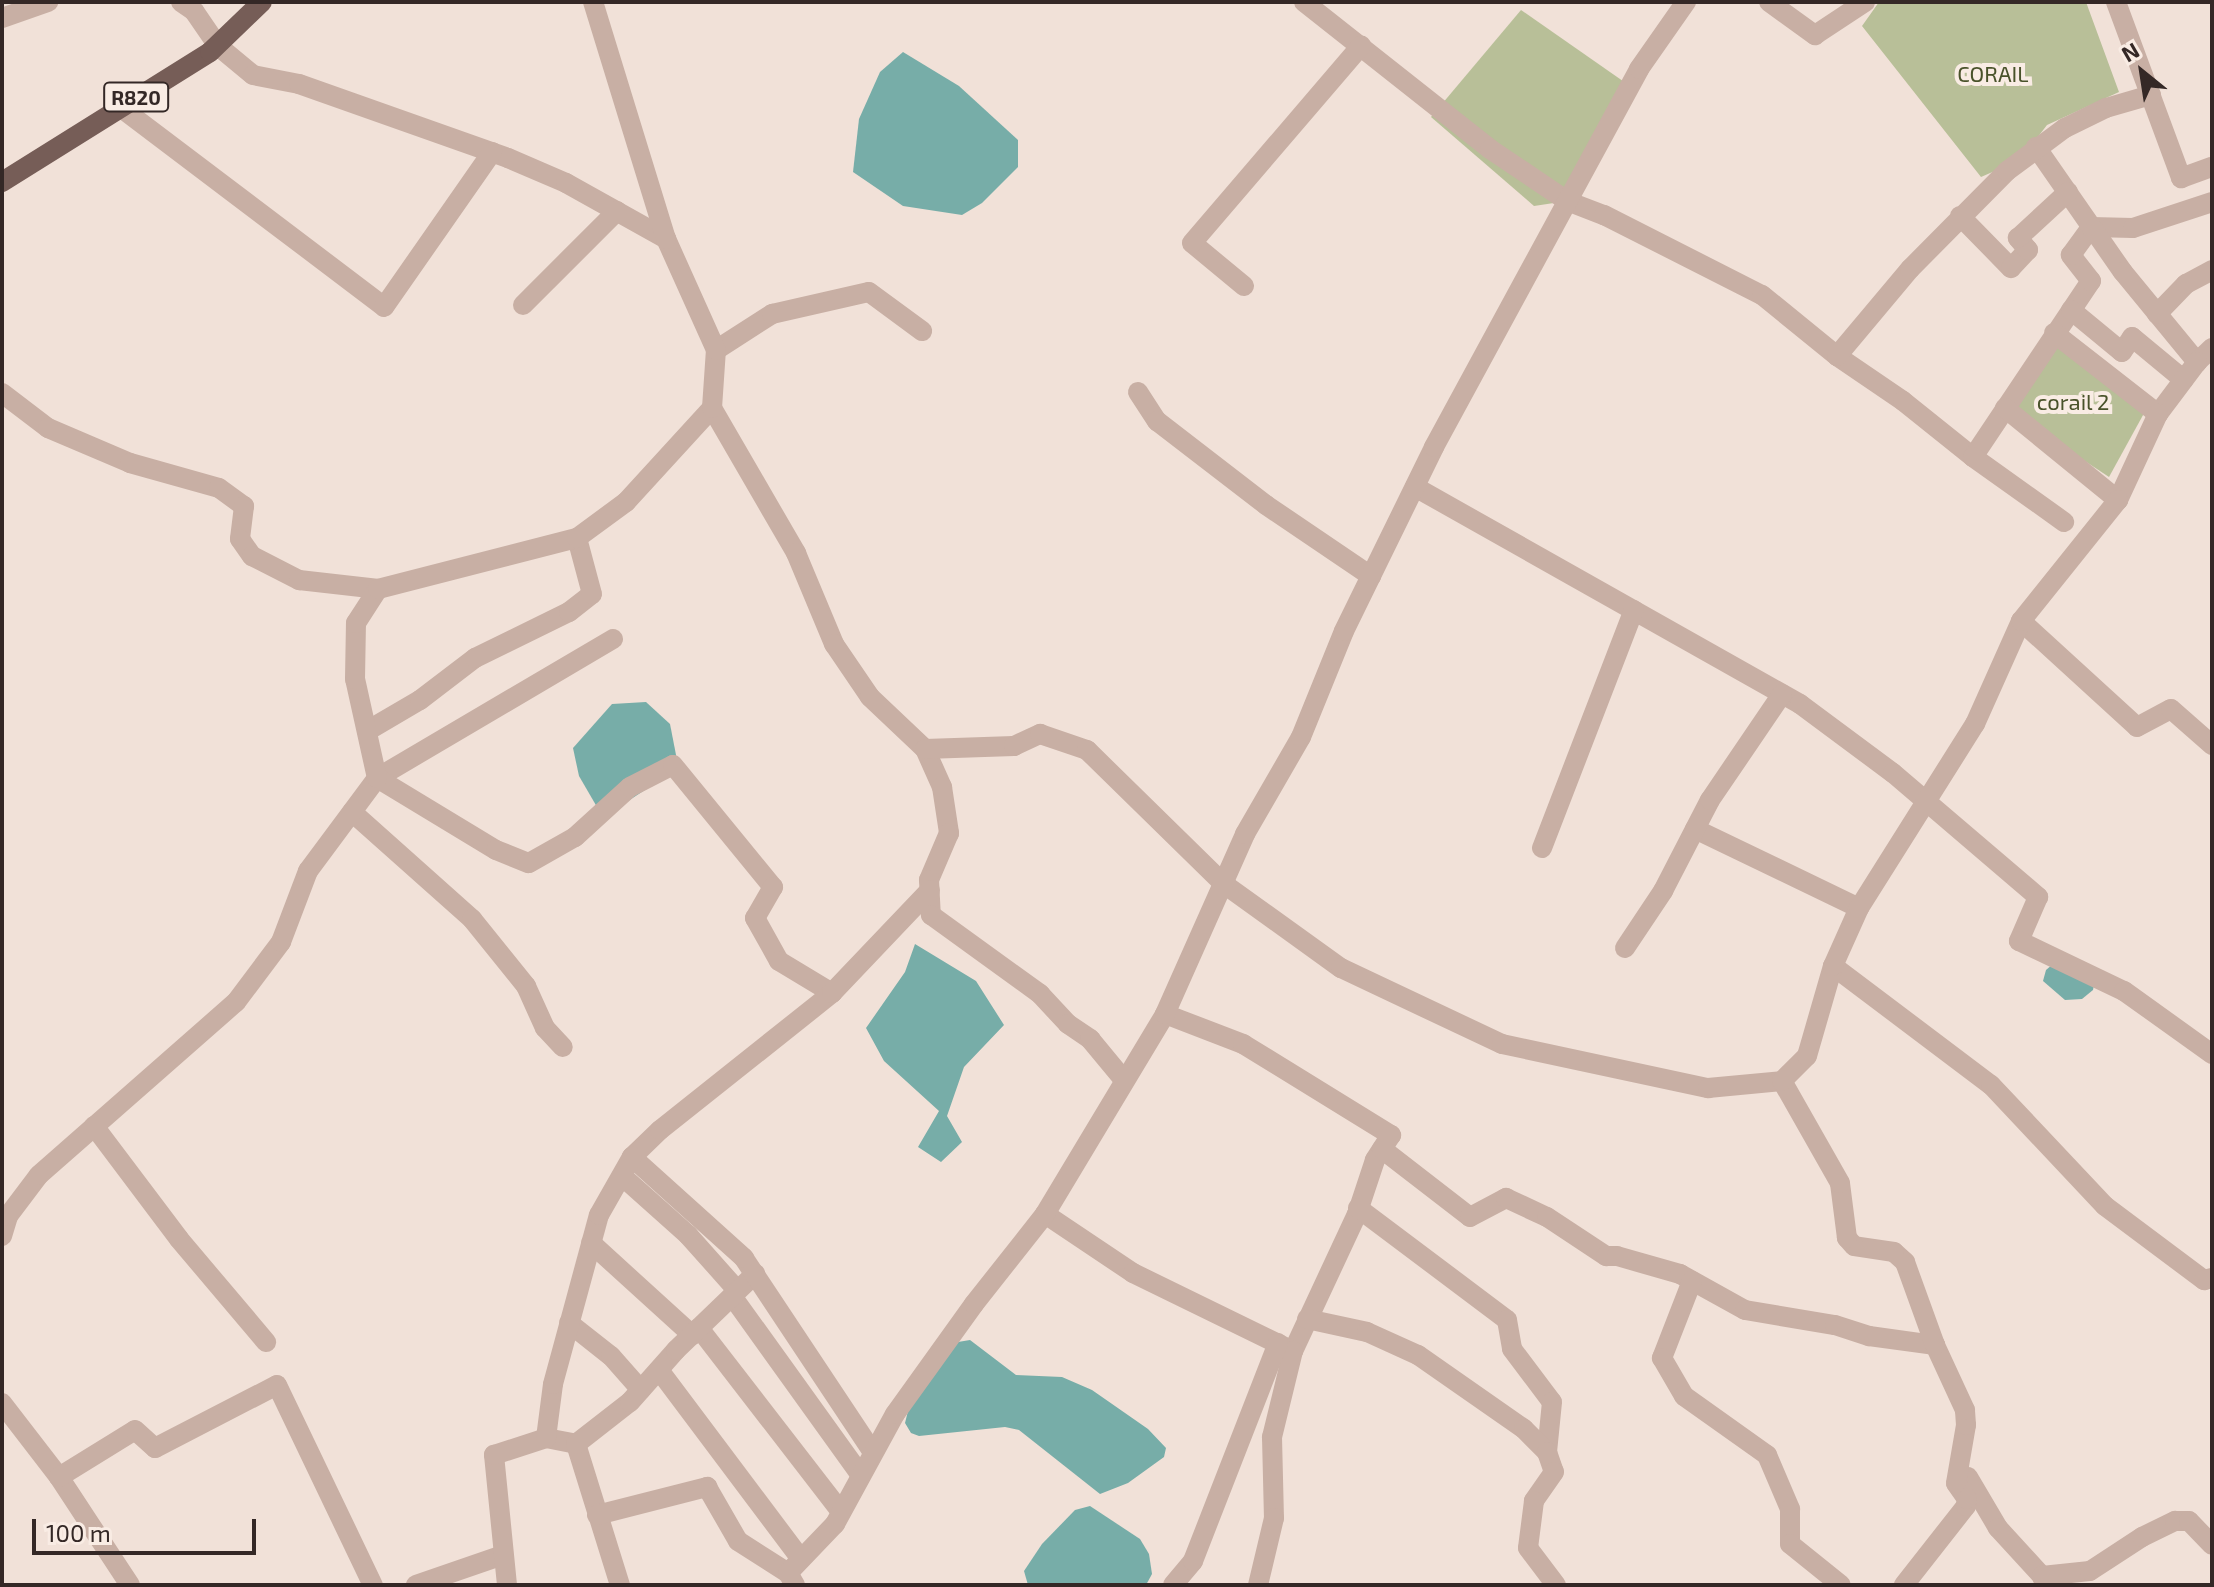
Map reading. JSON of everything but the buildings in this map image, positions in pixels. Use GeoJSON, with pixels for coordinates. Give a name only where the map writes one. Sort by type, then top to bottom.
{"type":"FeatureCollection","features":[{"type":"Feature","properties":{"kind":"main road","name":"R820"},"geometry":{"type":"LineString","coordinates":[[2,182],[218,46],[262,2]]}},
{"type":"Feature","properties":{"kind":"street"},"geometry":{"type":"LineString","coordinates":[[2,18],[48,2]]}},
{"type":"Feature","properties":{"kind":"street"},"geometry":{"type":"LineString","coordinates":[[181,2],[194,11],[218,46],[253,75],[299,84],[492,152],[566,183],[666,239]]}},
{"type":"Feature","properties":{"kind":"street"},"geometry":{"type":"LineString","coordinates":[[593,2],[666,239],[716,350],[712,408],[796,553],[834,644],[870,697],[925,749],[942,787],[949,833],[929,880],[931,915],[1040,994],[1068,1024],[1090,1039],[1124,1080]]}},
{"type":"Feature","properties":{"kind":"street"},"geometry":{"type":"LineString","coordinates":[[1304,2],[1490,149],[1567,201],[1604,215],[1762,295],[1837,356],[1903,401],[1973,457],[2064,522]]}},
{"type":"Feature","properties":{"kind":"street"},"geometry":{"type":"LineString","coordinates":[[794,1572],[835,1524],[872,1451],[974,1304],[1045,1214],[1165,1014],[1245,834],[1301,737],[1371,576],[1415,487],[1639,69],[1686,2]]}},
{"type":"Feature","properties":{"kind":"street"},"geometry":{"type":"LineString","coordinates":[[1778,5],[1815,35],[1865,2]]}},
{"type":"Feature","properties":{"kind":"street"},"geometry":{"type":"LineString","coordinates":[[2116,2],[2181,178],[2212,167]]}},
{"type":"Feature","properties":{"kind":"street"},"geometry":{"type":"LineString","coordinates":[[1244,286],[1192,243],[1361,46]]}},
{"type":"Feature","properties":{"kind":"street"},"geometry":{"type":"LineString","coordinates":[[1837,356],[1960,216],[2036,147],[2065,128],[2106,108],[2151,95]]}},
{"type":"Feature","properties":{"kind":"street"},"geometry":{"type":"LineString","coordinates":[[120,107],[384,307],[492,152]]}},
{"type":"Feature","properties":{"kind":"street"},"geometry":{"type":"LineString","coordinates":[[925,749],[1014,746],[1040,734],[1087,750],[1224,884],[1341,968],[1502,1044],[1708,1088],[1782,1081],[1807,1056],[1833,966],[1859,908],[1975,724],[2021,621],[2118,500],[2158,414],[2205,355],[2157,314],[2091,227],[2036,147]]}},
{"type":"Feature","properties":{"kind":"street"},"geometry":{"type":"LineString","coordinates":[[1960,216],[2011,268],[2028,250],[2018,238],[2068,192]]}},
{"type":"Feature","properties":{"kind":"street"},"geometry":{"type":"LineString","coordinates":[[2091,227],[2133,228],[2212,202]]}},
{"type":"Feature","properties":{"kind":"street"},"geometry":{"type":"LineString","coordinates":[[523,305],[617,211]]}},
{"type":"Feature","properties":{"kind":"street"},"geometry":{"type":"LineString","coordinates":[[1973,457],[2091,281],[2071,255],[2091,227]]}},
{"type":"Feature","properties":{"kind":"street"},"geometry":{"type":"LineString","coordinates":[[2157,314],[2186,284],[2212,270]]}},
{"type":"Feature","properties":{"kind":"street"},"geometry":{"type":"LineString","coordinates":[[716,350],[772,314],[869,292],[922,331]]}},
{"type":"Feature","properties":{"kind":"street"},"geometry":{"type":"LineString","coordinates":[[2071,310],[2122,352],[2132,337],[2184,380]]}},
{"type":"Feature","properties":{"kind":"street"},"geometry":{"type":"LineString","coordinates":[[2054,333],[2158,414]]}},
{"type":"Feature","properties":{"kind":"street"},"geometry":{"type":"LineString","coordinates":[[1138,392],[1157,421],[1266,505],[1371,576]]}},
{"type":"Feature","properties":{"kind":"street"},"geometry":{"type":"LineString","coordinates":[[2,393],[48,428],[130,463],[219,488],[244,506],[240,539],[252,556],[299,580],[378,589],[577,538],[626,502],[712,408]]}},
{"type":"Feature","properties":{"kind":"street"},"geometry":{"type":"LineString","coordinates":[[2005,408],[2118,500]]}},
{"type":"Feature","properties":{"kind":"street"},"geometry":{"type":"LineString","coordinates":[[1415,487],[1782,694],[1881,764],[2038,897],[2019,941],[2124,991],[2212,1054]]}},
{"type":"Feature","properties":{"kind":"street"},"geometry":{"type":"LineString","coordinates":[[367,731],[420,700],[475,658],[569,612],[592,594],[577,538]]}},
{"type":"Feature","properties":{"kind":"street"},"geometry":{"type":"LineString","coordinates":[[378,589],[356,623],[355,679],[377,778],[496,850],[529,863],[575,837],[630,787],[673,765],[773,887],[755,918],[779,961],[832,993]]}},
{"type":"Feature","properties":{"kind":"street"},"geometry":{"type":"LineString","coordinates":[[1542,848],[1634,610]]}},
{"type":"Feature","properties":{"kind":"street"},"geometry":{"type":"LineString","coordinates":[[2021,621],[2137,727],[2171,709],[2212,745]]}},
{"type":"Feature","properties":{"kind":"street"},"geometry":{"type":"LineString","coordinates":[[2,1236],[8,1216],[39,1175],[236,1002],[281,942],[308,871],[377,778],[613,639]]}},
{"type":"Feature","properties":{"kind":"street"},"geometry":{"type":"LineString","coordinates":[[1625,948],[1663,891],[1710,800],[1782,694]]}},
{"type":"Feature","properties":{"kind":"street"},"geometry":{"type":"LineString","coordinates":[[352,812],[472,919],[526,986],[545,1028],[563,1047]]}},
{"type":"Feature","properties":{"kind":"street"},"geometry":{"type":"LineString","coordinates":[[1695,829],[1859,908]]}},
{"type":"Feature","properties":{"kind":"street"},"geometry":{"type":"LineString","coordinates":[[546,1438],[553,1384],[599,1215],[632,1157],[660,1130],[832,993],[930,890]]}},
{"type":"Feature","properties":{"kind":"street"},"geometry":{"type":"LineString","coordinates":[[1833,966],[1991,1085],[2105,1206],[2204,1280],[2212,1278]]}},
{"type":"Feature","properties":{"kind":"street"},"geometry":{"type":"LineString","coordinates":[[1165,1014],[1243,1044],[1391,1135],[1307,1319],[1285,1347],[1193,1561],[1173,1585]]}},
{"type":"Feature","properties":{"kind":"street"},"geometry":{"type":"LineString","coordinates":[[1782,1081],[1840,1183],[1847,1238],[1854,1246],[1894,1252],[1905,1262],[1935,1345],[1965,1410],[1961,1463],[1956,1483],[1967,1499],[1966,1506],[1904,1585]]}},
{"type":"Feature","properties":{"kind":"street"},"geometry":{"type":"LineString","coordinates":[[94,1126],[179,1239],[266,1342]]}},
{"type":"Feature","properties":{"kind":"street"},"geometry":{"type":"LineString","coordinates":[[1382,1149],[1470,1217],[1506,1198],[1547,1217],[1606,1256],[1617,1256],[1692,1281],[1745,1310],[1835,1325],[1869,1336],[1935,1345]]}},
{"type":"Feature","properties":{"kind":"street"},"geometry":{"type":"LineString","coordinates":[[632,1157],[744,1258],[872,1451]]}},
{"type":"Feature","properties":{"kind":"street"},"geometry":{"type":"LineString","coordinates":[[622,1176],[688,1235],[735,1293],[860,1474]]}},
{"type":"Feature","properties":{"kind":"street"},"geometry":{"type":"LineString","coordinates":[[1358,1208],[1507,1320],[1512,1349],[1552,1402],[1547,1452],[1554,1472],[1534,1501],[1528,1548],[1556,1585]]}},
{"type":"Feature","properties":{"kind":"street"},"geometry":{"type":"LineString","coordinates":[[1045,1214],[1133,1273],[1285,1347]]}},
{"type":"Feature","properties":{"kind":"street"},"geometry":{"type":"LineString","coordinates":[[591,1243],[696,1331],[841,1512]]}},
{"type":"Feature","properties":{"kind":"street"},"geometry":{"type":"LineString","coordinates":[[576,1444],[641,1390],[755,1274]]}},
{"type":"Feature","properties":{"kind":"street"},"geometry":{"type":"LineString","coordinates":[[1692,1281],[1662,1358],[1684,1396],[1767,1455],[1790,1509],[1790,1544],[1841,1585]]}},
{"type":"Feature","properties":{"kind":"street"},"geometry":{"type":"LineString","coordinates":[[1307,1319],[1367,1332],[1418,1355],[1524,1429],[1547,1452]]}},
{"type":"Feature","properties":{"kind":"street"},"geometry":{"type":"LineString","coordinates":[[569,1323],[611,1356],[641,1390]]}},
{"type":"Feature","properties":{"kind":"street"},"geometry":{"type":"LineString","coordinates":[[1258,1585],[1274,1518],[1272,1437],[1285,1347]]}},
{"type":"Feature","properties":{"kind":"street"},"geometry":{"type":"LineString","coordinates":[[659,1370],[794,1572]]}},
{"type":"Feature","properties":{"kind":"street"},"geometry":{"type":"LineString","coordinates":[[59,1477],[135,1430],[155,1448],[277,1385],[373,1585]]}},
{"type":"Feature","properties":{"kind":"street"},"geometry":{"type":"LineString","coordinates":[[2,1403],[59,1477],[130,1585]]}},
{"type":"Feature","properties":{"kind":"street"},"geometry":{"type":"LineString","coordinates":[[507,1585],[494,1455],[546,1438],[576,1444]]}},
{"type":"Feature","properties":{"kind":"street"},"geometry":{"type":"LineString","coordinates":[[576,1444],[620,1585]]}},
{"type":"Feature","properties":{"kind":"street"},"geometry":{"type":"LineString","coordinates":[[1961,1463],[1998,1528],[2044,1580],[2090,1571],[2142,1537],[2175,1521],[2189,1521],[2212,1545]]}},
{"type":"Feature","properties":{"kind":"street"},"geometry":{"type":"LineString","coordinates":[[597,1515],[707,1487],[738,1541],[794,1572]]}},
{"type":"Feature","properties":{"kind":"street"},"geometry":{"type":"LineString","coordinates":[[416,1585],[503,1555]]}},
{"type":"Feature","properties":{"kind":"green space","name":"CORAIL"},"geometry":{"type":"Polygon","coordinates":[[[1879,2],[2086,2],[2119,92],[2047,125],[2020,160],[1981,177],[1862,26],[1879,2]]]}},
{"type":"Feature","properties":{"kind":"green space"},"geometry":{"type":"Polygon","coordinates":[[[1521,10],[1630,86],[1567,201],[1534,206],[1431,117],[1521,10]]]}},
{"type":"Feature","properties":{"kind":"green space","name":"corail 2"},"geometry":{"type":"Polygon","coordinates":[[[2054,333],[2148,406],[2109,477],[2005,408],[2054,333]]]}},
{"type":"Feature","properties":{"kind":"water"},"geometry":{"type":"Polygon","coordinates":[[[903,52],[959,86],[1018,140],[1018,167],[982,203],[962,215],[903,206],[853,172],[859,119],[880,72],[903,52]]]}},
{"type":"Feature","properties":{"kind":"water"},"geometry":{"type":"Polygon","coordinates":[[[646,702],[670,724],[677,760],[657,782],[622,805],[597,807],[579,776],[573,748],[612,704],[646,702]]]}},
{"type":"Feature","properties":{"kind":"water"},"geometry":{"type":"Polygon","coordinates":[[[915,944],[976,981],[1004,1025],[964,1067],[947,1116],[962,1142],[941,1162],[918,1147],[939,1111],[884,1061],[866,1028],[905,972],[915,944]]]}},
{"type":"Feature","properties":{"kind":"water"},"geometry":{"type":"Polygon","coordinates":[[[2053,964],[2094,985],[2093,990],[2082,999],[2065,1000],[2043,981],[2046,970],[2053,964]]]}},
{"type":"Feature","properties":{"kind":"water"},"geometry":{"type":"Polygon","coordinates":[[[970,1340],[1016,1375],[1062,1377],[1092,1390],[1148,1429],[1166,1448],[1164,1457],[1128,1483],[1100,1494],[1019,1430],[1005,1427],[919,1436],[911,1433],[905,1423],[908,1411],[958,1342],[970,1340]]]}},
{"type":"Feature","properties":{"kind":"water"},"geometry":{"type":"Polygon","coordinates":[[[1090,1506],[1140,1539],[1149,1554],[1152,1574],[1146,1585],[1028,1585],[1024,1571],[1042,1544],[1075,1510],[1090,1506]]]}}]}
